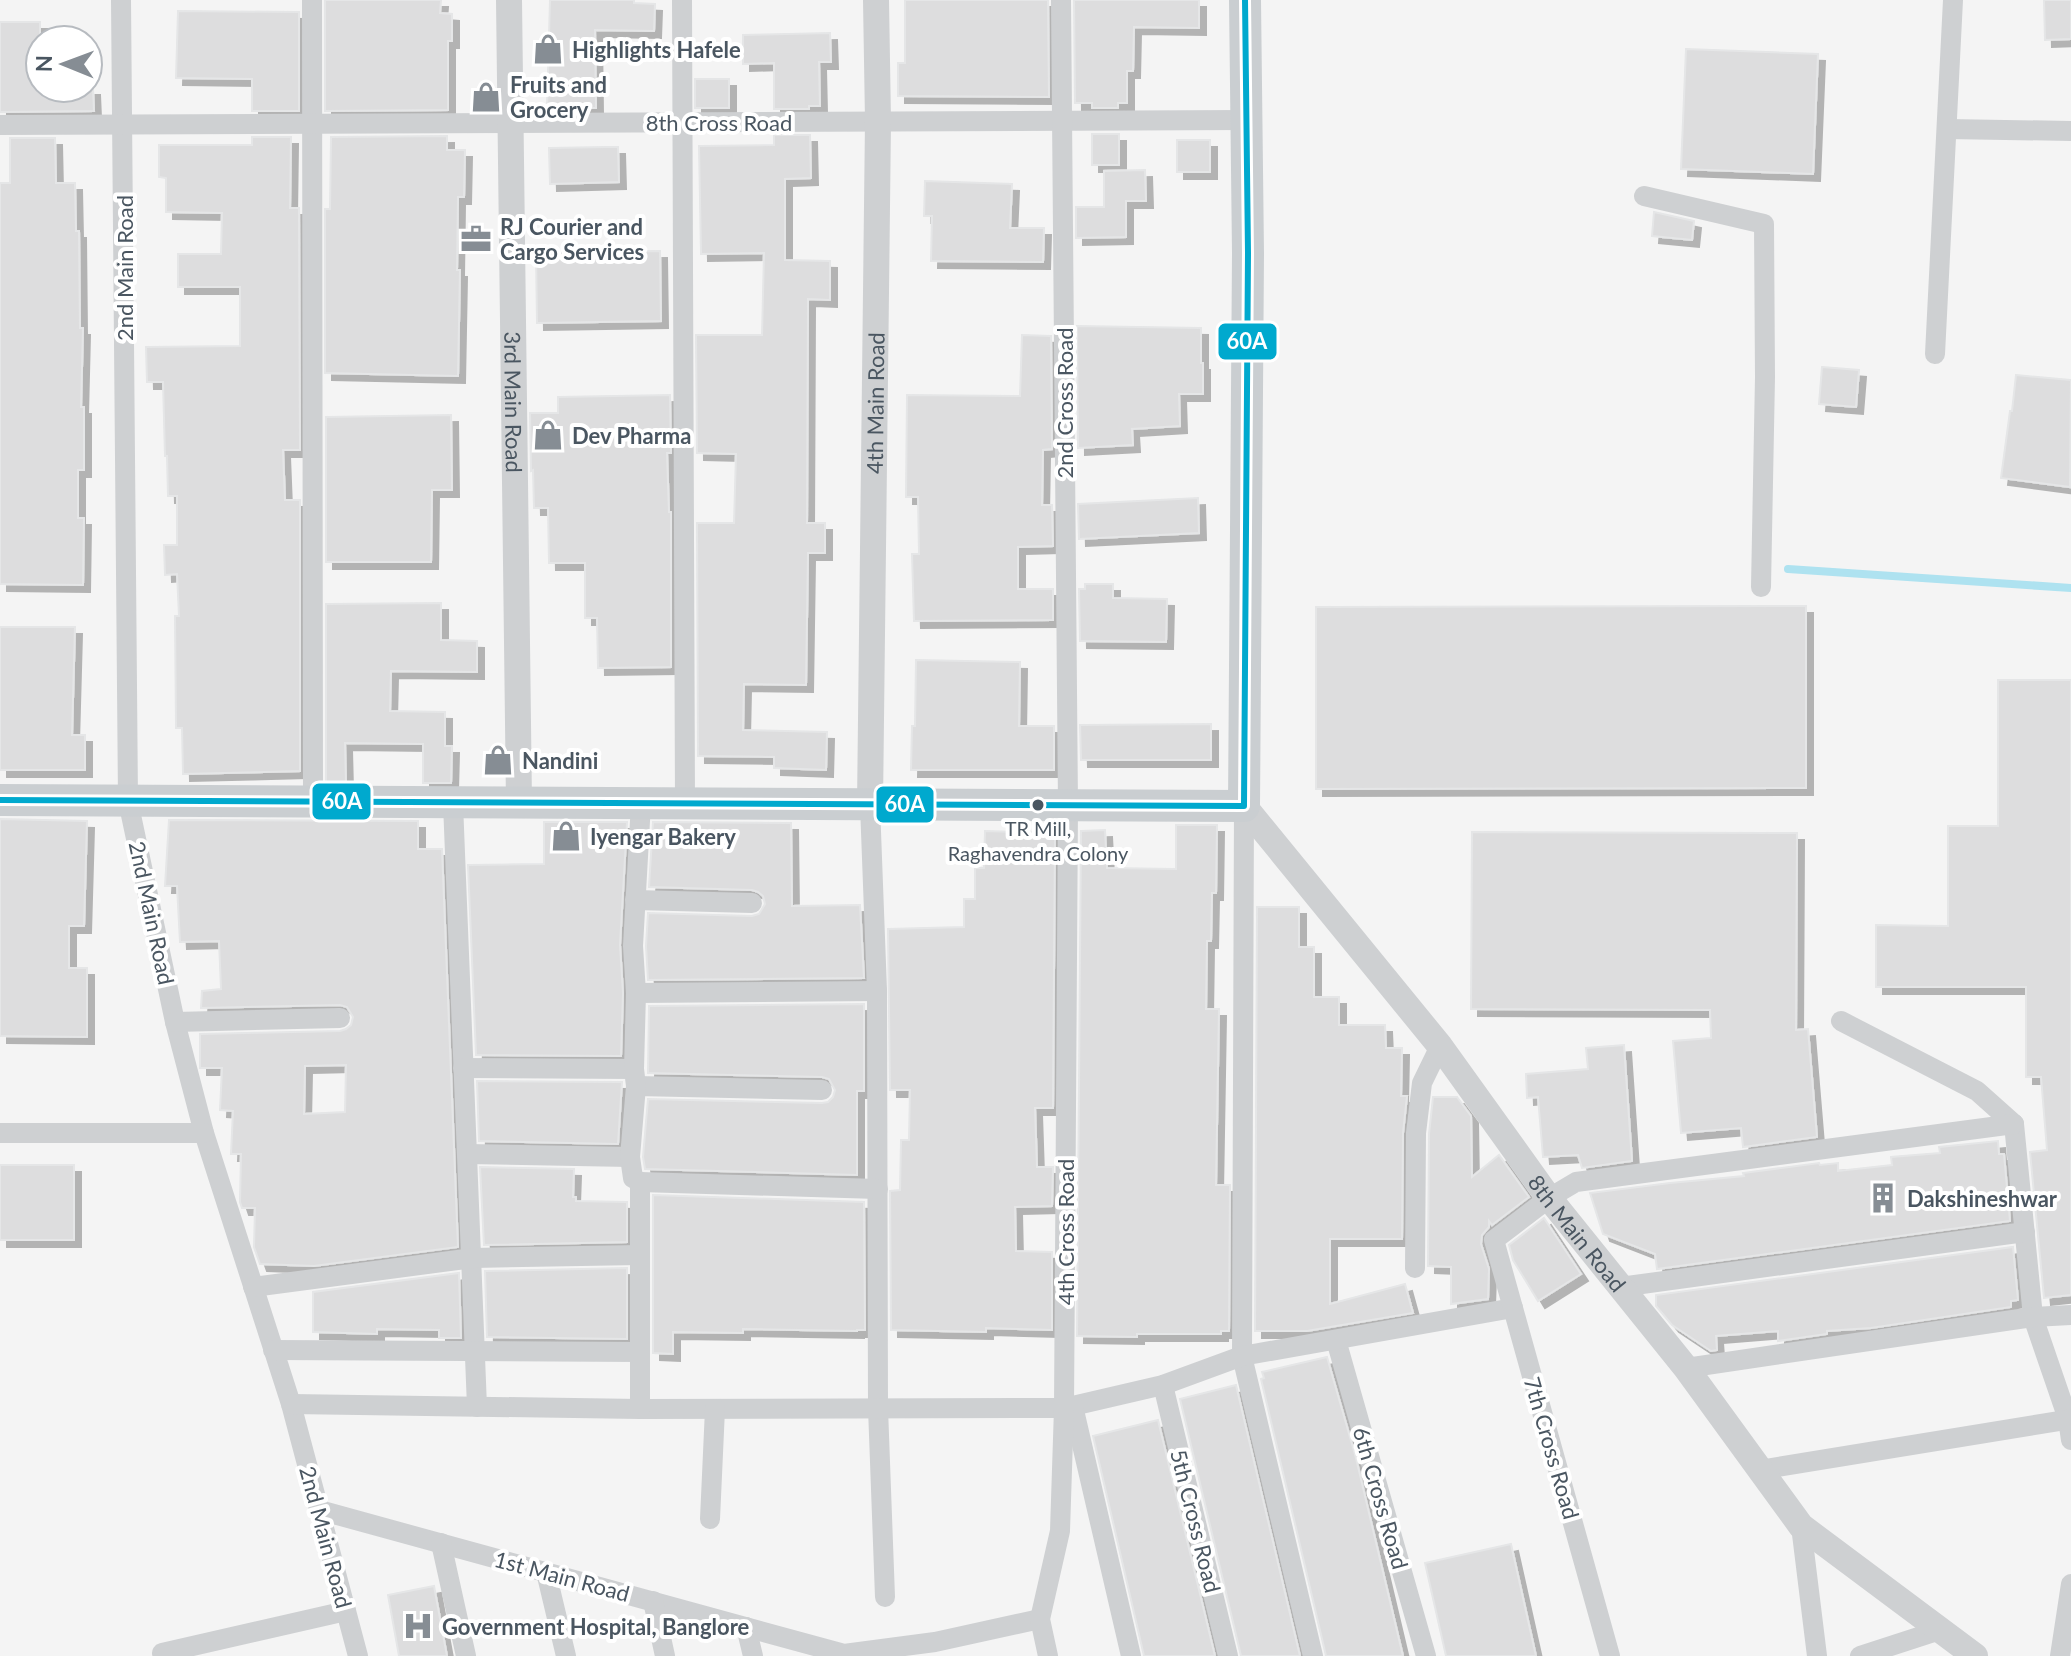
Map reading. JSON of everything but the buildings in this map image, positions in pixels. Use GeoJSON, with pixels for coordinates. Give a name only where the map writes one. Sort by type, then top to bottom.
{"type":"FeatureCollection","features":[{"type":"Feature","properties":{"kind":"main road"},"geometry":{"type":"LineString","coordinates":[[0,800],[1244,806],[1248,253],[1245,0]]}},
{"type":"Feature","properties":{"kind":"street","name":"2nd Main Road"},"geometry":{"type":"LineString","coordinates":[[121,0],[128,801],[175,1022],[204,1133],[291,1404],[358,1656]]}},
{"type":"Feature","properties":{"kind":"street"},"geometry":{"type":"LineString","coordinates":[[312,0],[313,802]]}},
{"type":"Feature","properties":{"kind":"street","name":"3rd Main Road"},"geometry":{"type":"LineString","coordinates":[[509,0],[519,803]]}},
{"type":"Feature","properties":{"kind":"street"},"geometry":{"type":"LineString","coordinates":[[682,0],[685,804]]}},
{"type":"Feature","properties":{"kind":"street","name":"4th Main Road"},"geometry":{"type":"LineString","coordinates":[[870,805],[878,121],[876,0]]}},
{"type":"Feature","properties":{"kind":"street","name":"2nd Cross Road"},"geometry":{"type":"LineString","coordinates":[[1061,0],[1068,806]]}},
{"type":"Feature","properties":{"kind":"street"},"geometry":{"type":"LineString","coordinates":[[1935,354],[1953,0]]}},
{"type":"Feature","properties":{"kind":"street","name":"8th Cross Road"},"geometry":{"type":"LineString","coordinates":[[0,125],[1247,120]]}},
{"type":"Feature","properties":{"kind":"street"},"geometry":{"type":"LineString","coordinates":[[1947,129],[2071,131]]}},
{"type":"Feature","properties":{"kind":"street"},"geometry":{"type":"LineString","coordinates":[[1644,196],[1764,224],[1761,587]]}},
{"type":"Feature","properties":{"kind":"street"},"geometry":{"type":"LineString","coordinates":[[453,803],[477,1407]]}},
{"type":"Feature","properties":{"kind":"street"},"geometry":{"type":"LineString","coordinates":[[641,803],[633,946],[636,993],[630,1157],[633,1178],[640,1182],[878,1189]]}},
{"type":"Feature","properties":{"kind":"street"},"geometry":{"type":"LineString","coordinates":[[870,805],[877,991],[878,1408],[885,1597]]}},
{"type":"Feature","properties":{"kind":"street","name":"4th Cross Road"},"geometry":{"type":"LineString","coordinates":[[1048,1656],[1040,1619],[1060,1531],[1069,1407],[1068,806]]}},
{"type":"Feature","properties":{"kind":"street"},"geometry":{"type":"LineString","coordinates":[[1244,806],[1242,1356],[1313,1656]]}},
{"type":"Feature","properties":{"kind":"street","name":"8th Main Road"},"geometry":{"type":"LineString","coordinates":[[1244,806],[1440,1046],[1549,1198],[1686,1368],[1801,1526],[1975,1656]]}},
{"type":"Feature","properties":{"kind":"street"},"geometry":{"type":"LineString","coordinates":[[635,900],[752,903]]}},
{"type":"Feature","properties":{"kind":"street"},"geometry":{"type":"LineString","coordinates":[[636,993],[877,991]]}},
{"type":"Feature","properties":{"kind":"street"},"geometry":{"type":"LineString","coordinates":[[175,1022],[340,1018]]}},
{"type":"Feature","properties":{"kind":"street"},"geometry":{"type":"LineString","coordinates":[[1841,1021],[1977,1091],[2014,1124],[2033,1317],[2070,1419],[2071,1440]]}},
{"type":"Feature","properties":{"kind":"street"},"geometry":{"type":"LineString","coordinates":[[1415,1268],[1416,1133],[1422,1083],[1440,1046]]}},
{"type":"Feature","properties":{"kind":"street"},"geometry":{"type":"LineString","coordinates":[[463,1068],[822,1090]]}},
{"type":"Feature","properties":{"kind":"street"},"geometry":{"type":"LineString","coordinates":[[1549,1198],[1576,1182],[2014,1124]]}},
{"type":"Feature","properties":{"kind":"street"},"geometry":{"type":"LineString","coordinates":[[0,1133],[204,1133]]}},
{"type":"Feature","properties":{"kind":"street"},"geometry":{"type":"LineString","coordinates":[[467,1154],[630,1157]]}},
{"type":"Feature","properties":{"kind":"street"},"geometry":{"type":"LineString","coordinates":[[640,1182],[640,1409]]}},
{"type":"Feature","properties":{"kind":"street","name":"7th Cross Road"},"geometry":{"type":"LineString","coordinates":[[1549,1198],[1494,1240],[1610,1656]]}},
{"type":"Feature","properties":{"kind":"street"},"geometry":{"type":"LineString","coordinates":[[1620,1287],[2025,1232]]}},
{"type":"Feature","properties":{"kind":"street"},"geometry":{"type":"LineString","coordinates":[[253,1287],[473,1258],[640,1255]]}},
{"type":"Feature","properties":{"kind":"street"},"geometry":{"type":"LineString","coordinates":[[291,1404],[640,1409],[1069,1407],[1163,1385],[1242,1356],[1513,1308]]}},
{"type":"Feature","properties":{"kind":"street"},"geometry":{"type":"LineString","coordinates":[[1686,1368],[2033,1317],[2071,1315]]}},
{"type":"Feature","properties":{"kind":"street","name":"6th Cross Road"},"geometry":{"type":"LineString","coordinates":[[1336,1340],[1426,1656]]}},
{"type":"Feature","properties":{"kind":"street"},"geometry":{"type":"LineString","coordinates":[[273,1350],[640,1352]]}},
{"type":"Feature","properties":{"kind":"street","name":"5th Cross Road"},"geometry":{"type":"LineString","coordinates":[[1163,1385],[1228,1656]]}},
{"type":"Feature","properties":{"kind":"street"},"geometry":{"type":"LineString","coordinates":[[1069,1407],[1131,1656]]}},
{"type":"Feature","properties":{"kind":"street"},"geometry":{"type":"LineString","coordinates":[[710,1519],[715,1409]]}},
{"type":"Feature","properties":{"kind":"street"},"geometry":{"type":"LineString","coordinates":[[1759,1470],[2070,1419]]}},
{"type":"Feature","properties":{"kind":"street","name":"1st Main Road"},"geometry":{"type":"LineString","coordinates":[[319,1510],[844,1655],[937,1649],[1040,1619]]}},
{"type":"Feature","properties":{"kind":"street"},"geometry":{"type":"LineString","coordinates":[[1801,1526],[1817,1656]]}},
{"type":"Feature","properties":{"kind":"street"},"geometry":{"type":"LineString","coordinates":[[441,1543],[466,1656]]}},
{"type":"Feature","properties":{"kind":"street"},"geometry":{"type":"LineString","coordinates":[[546,1572],[566,1656]]}},
{"type":"Feature","properties":{"kind":"street"},"geometry":{"type":"LineString","coordinates":[[2060,1656],[2071,1584]]}},
{"type":"Feature","properties":{"kind":"street"},"geometry":{"type":"LineString","coordinates":[[653,1601],[665,1656]]}},
{"type":"Feature","properties":{"kind":"street"},"geometry":{"type":"LineString","coordinates":[[162,1653],[346,1611]]}},
{"type":"Feature","properties":{"kind":"street"},"geometry":{"type":"LineString","coordinates":[[746,1627],[753,1656]]}},
{"type":"Feature","properties":{"kind":"street"},"geometry":{"type":"LineString","coordinates":[[1860,1656],[1940,1630]]}},
{"type":"Feature","properties":{"kind":"waterway"},"geometry":{"type":"LineString","coordinates":[[1788,569],[2071,588]]}},
{"type":"Feature","properties":{"kind":"transit line","name":"60A"},"geometry":{"type":"LineString","coordinates":[[0,800],[1244,806],[1248,253],[1245,0]]}},
{"type":"Feature","properties":{"kind":"place","name":"Highlights Hafele"},"geometry":{"type":"Point","coordinates":[548,49]}},
{"type":"Feature","properties":{"kind":"place","name":"Fruits and Grocery"},"geometry":{"type":"Point","coordinates":[486,97]}},
{"type":"Feature","properties":{"kind":"place","name":"RJ Courier and Cargo Services"},"geometry":{"type":"Point","coordinates":[476,239]}},
{"type":"Feature","properties":{"kind":"place","name":"Dev Pharma"},"geometry":{"type":"Point","coordinates":[548,435]}},
{"type":"Feature","properties":{"kind":"place","name":"Nandini"},"geometry":{"type":"Point","coordinates":[498,760]}},
{"type":"Feature","properties":{"kind":"place","name":"TR Mill, Raghavendra Colony"},"geometry":{"type":"Point","coordinates":[1038,805]}},
{"type":"Feature","properties":{"kind":"place","name":"Iyengar Bakery"},"geometry":{"type":"Point","coordinates":[566,836]}},
{"type":"Feature","properties":{"kind":"place","name":"Dakshineshwar"},"geometry":{"type":"Point","coordinates":[1883,1198]}},
{"type":"Feature","properties":{"kind":"place","name":"Government Hospital, Banglore"},"geometry":{"type":"Point","coordinates":[418,1626]}}]}
